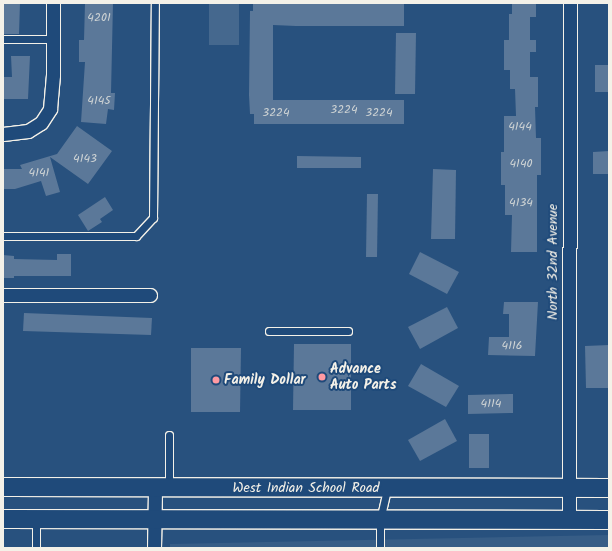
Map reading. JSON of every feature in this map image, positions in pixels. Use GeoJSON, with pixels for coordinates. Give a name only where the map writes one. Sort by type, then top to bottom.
{"type":"FeatureCollection","features":[{"type":"Feature","properties":{"kind":"main road","name":"West Indian School Road"},"geometry":{"type":"LineString","coordinates":[[3,487],[609,488]]}},
{"type":"Feature","properties":{"kind":"main road"},"geometry":{"type":"LineString","coordinates":[[3,519],[609,520]]}},
{"type":"Feature","properties":{"kind":"street"},"geometry":{"type":"LineString","coordinates":[[3,134],[28,132],[41,123],[50,109],[53,75],[53,3]]}},
{"type":"Feature","properties":{"kind":"street","name":"North 32nd Avenue"},"geometry":{"type":"LineString","coordinates":[[569,520],[570,3]]}},
{"type":"Feature","properties":{"kind":"street"},"geometry":{"type":"LineString","coordinates":[[3,295],[150,295]]}},
{"type":"Feature","properties":{"kind":"street"},"geometry":{"type":"LineString","coordinates":[[154,548],[154,520],[162,488]]}},
{"type":"Feature","properties":{"kind":"lane"},"geometry":{"type":"LineString","coordinates":[[3,236],[136,236],[153,218],[155,3]]}},
{"type":"Feature","properties":{"kind":"lane"},"geometry":{"type":"LineString","coordinates":[[3,39],[53,39]]}},
{"type":"Feature","properties":{"kind":"lane"},"geometry":{"type":"LineString","coordinates":[[269,331],[348,331]]}},
{"type":"Feature","properties":{"kind":"lane"},"geometry":{"type":"LineString","coordinates":[[162,488],[169,435]]}},
{"type":"Feature","properties":{"kind":"lane"},"geometry":{"type":"LineString","coordinates":[[380,548],[380,520],[387,488]]}},
{"type":"Feature","properties":{"kind":"lane"},"geometry":{"type":"LineString","coordinates":[[36,519],[36,548]]}},
{"type":"Feature","properties":{"kind":"shaded area"},"geometry":{"type":"Polygon","coordinates":[[[209,3],[239,3],[239,45],[209,45],[209,3]]]}},
{"type":"Feature","properties":{"kind":"shaded area"},"geometry":{"type":"Polygon","coordinates":[[[609,535],[609,548],[170,548],[170,544],[609,535]]]}},
{"type":"Feature","properties":{"kind":"building"},"geometry":{"type":"Polygon","coordinates":[[[3,3],[20,3],[19,34],[3,34],[3,3]]]}},
{"type":"Feature","properties":{"kind":"building"},"geometry":{"type":"Polygon","coordinates":[[[85,3],[113,3],[111,93],[115,93],[114,110],[108,109],[106,124],[81,122],[85,62],[79,62],[79,40],[84,40],[85,3]]]}},
{"type":"Feature","properties":{"kind":"building"},"geometry":{"type":"Polygon","coordinates":[[[253,3],[404,3],[404,26],[273,25],[273,100],[404,100],[404,124],[254,124],[254,114],[250,114],[249,95],[250,11],[253,11],[253,3]]]}},
{"type":"Feature","properties":{"kind":"building"},"geometry":{"type":"Polygon","coordinates":[[[512,3],[536,3],[536,17],[530,17],[530,40],[536,40],[536,52],[530,52],[530,77],[538,77],[538,107],[535,107],[536,138],[541,138],[541,175],[537,175],[537,252],[511,252],[512,215],[505,215],[505,185],[501,185],[501,152],[504,152],[504,116],[516,116],[515,89],[510,89],[510,70],[504,70],[504,40],[509,40],[509,14],[512,14],[512,3]]]}},
{"type":"Feature","properties":{"kind":"building"},"geometry":{"type":"Polygon","coordinates":[[[396,33],[416,33],[415,94],[395,94],[396,33]]]}},
{"type":"Feature","properties":{"kind":"building"},"geometry":{"type":"Polygon","coordinates":[[[11,56],[30,56],[28,99],[3,99],[3,77],[12,77],[11,56]]]}},
{"type":"Feature","properties":{"kind":"building"},"geometry":{"type":"Polygon","coordinates":[[[595,65],[609,65],[609,92],[595,92],[595,65]]]}},
{"type":"Feature","properties":{"kind":"building"},"geometry":{"type":"Polygon","coordinates":[[[77,126],[112,151],[88,184],[50,157],[60,192],[46,196],[41,181],[15,189],[3,189],[3,169],[22,169],[20,165],[57,154],[77,126]]]}},
{"type":"Feature","properties":{"kind":"building"},"geometry":{"type":"Polygon","coordinates":[[[609,151],[609,174],[593,174],[593,152],[609,151]]]}},
{"type":"Feature","properties":{"kind":"building"},"geometry":{"type":"Polygon","coordinates":[[[297,156],[361,157],[361,168],[297,168],[297,156]]]}},
{"type":"Feature","properties":{"kind":"building"},"geometry":{"type":"Polygon","coordinates":[[[433,169],[456,170],[455,239],[431,239],[433,169]]]}},
{"type":"Feature","properties":{"kind":"building"},"geometry":{"type":"Polygon","coordinates":[[[367,194],[378,194],[377,257],[366,257],[367,194]]]}},
{"type":"Feature","properties":{"kind":"building"},"geometry":{"type":"Polygon","coordinates":[[[105,197],[113,210],[100,219],[102,222],[88,231],[78,215],[105,197]]]}},
{"type":"Feature","properties":{"kind":"building"},"geometry":{"type":"Polygon","coordinates":[[[420,252],[459,272],[447,294],[409,274],[420,252]]]}},
{"type":"Feature","properties":{"kind":"building"},"geometry":{"type":"Polygon","coordinates":[[[57,254],[71,254],[71,276],[14,276],[14,278],[3,278],[3,255],[14,256],[14,259],[57,260],[57,254]]]}},
{"type":"Feature","properties":{"kind":"building"},"geometry":{"type":"Polygon","coordinates":[[[504,302],[538,302],[535,356],[488,355],[489,337],[509,337],[509,314],[503,314],[504,302]]]}},
{"type":"Feature","properties":{"kind":"building"},"geometry":{"type":"Polygon","coordinates":[[[447,307],[458,328],[420,349],[408,327],[447,307]]]}},
{"type":"Feature","properties":{"kind":"building"},"geometry":{"type":"Polygon","coordinates":[[[24,313],[152,318],[151,335],[23,331],[24,313]]]}},
{"type":"Feature","properties":{"kind":"building","name":"Advance Auto Parts"},"geometry":{"type":"Polygon","coordinates":[[[294,344],[351,344],[351,410],[293,410],[294,344]]]}},
{"type":"Feature","properties":{"kind":"building"},"geometry":{"type":"Polygon","coordinates":[[[609,345],[609,388],[586,388],[585,346],[609,345]]]}},
{"type":"Feature","properties":{"kind":"building","name":"Family Dollar"},"geometry":{"type":"Polygon","coordinates":[[[191,348],[241,348],[240,412],[191,412],[191,348]]]}},
{"type":"Feature","properties":{"kind":"building"},"geometry":{"type":"Polygon","coordinates":[[[421,364],[459,386],[446,407],[408,386],[421,364]]]}},
{"type":"Feature","properties":{"kind":"building"},"geometry":{"type":"Polygon","coordinates":[[[513,394],[513,413],[468,414],[468,395],[513,394]]]}},
{"type":"Feature","properties":{"kind":"building"},"geometry":{"type":"Polygon","coordinates":[[[445,419],[457,441],[420,461],[408,440],[445,419]]]}},
{"type":"Feature","properties":{"kind":"building"},"geometry":{"type":"Polygon","coordinates":[[[469,434],[489,434],[489,468],[469,468],[469,434]]]}},
{"type":"Feature","properties":{"kind":"place","name":"Advance Auto Parts"},"geometry":{"type":"Point","coordinates":[322,377]}},
{"type":"Feature","properties":{"kind":"place","name":"Family Dollar"},"geometry":{"type":"Point","coordinates":[216,380]}}]}
